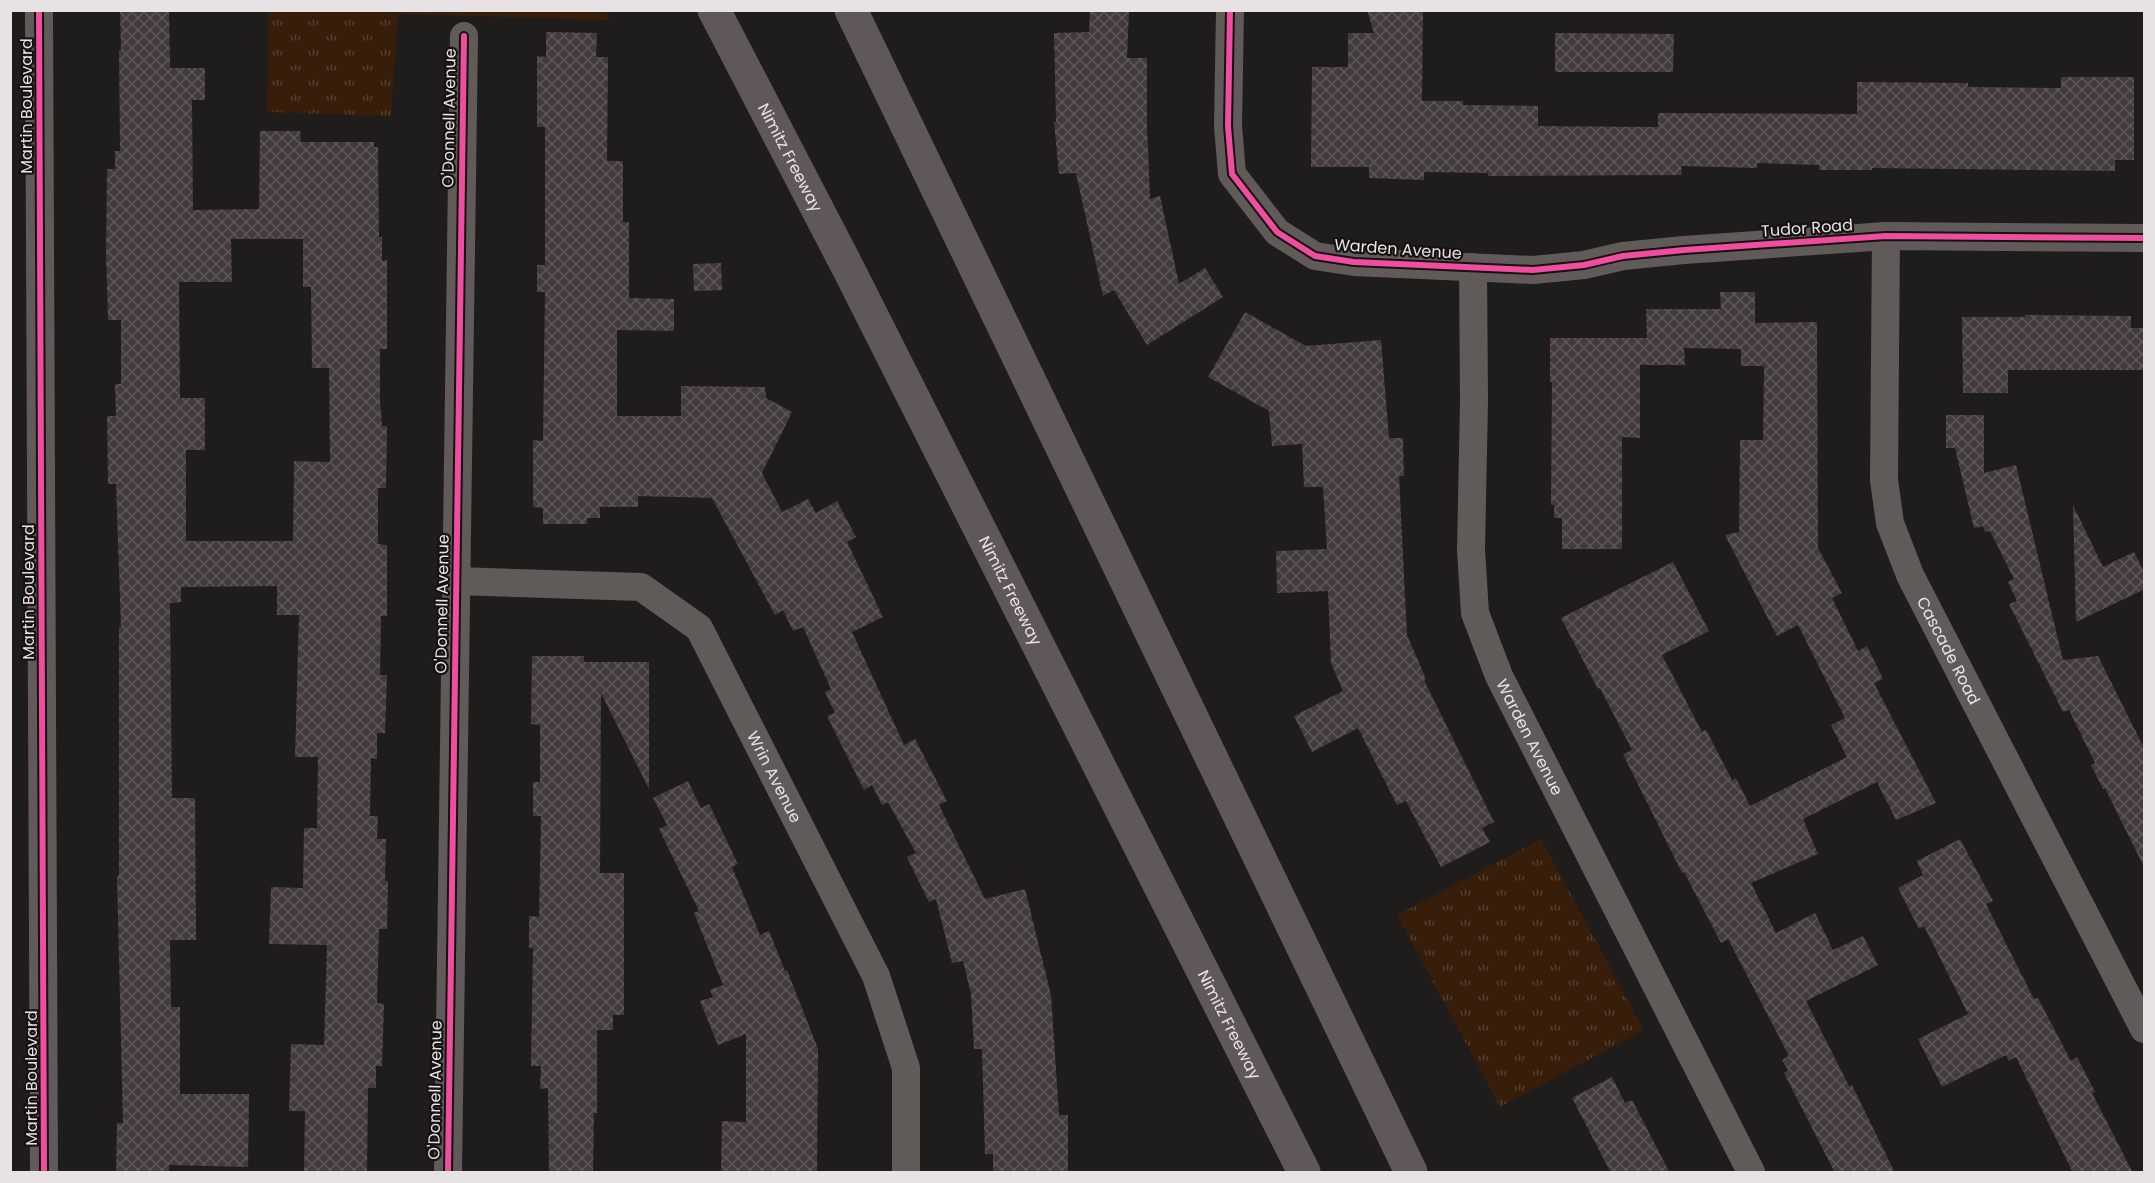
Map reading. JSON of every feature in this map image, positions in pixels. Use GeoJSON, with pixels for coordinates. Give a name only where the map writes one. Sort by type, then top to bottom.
{"type":"FeatureCollection","features":[{"type":"Feature","properties":{"kind":"highway","name":"Nimitz Freeway"},"geometry":{"type":"LineString","coordinates":[[714,10],[848,268],[1304,1173]]}},
{"type":"Feature","properties":{"kind":"highway"},"geometry":{"type":"LineString","coordinates":[[851,10],[1411,1173]]}},
{"type":"Feature","properties":{"kind":"street","name":"Martin Boulevard"},"geometry":{"type":"LineString","coordinates":[[39,10],[45,1173]]}},
{"type":"Feature","properties":{"kind":"street","name":"Warden Avenue"},"geometry":{"type":"LineString","coordinates":[[1230,10],[1228,126],[1232,174],[1276,232],[1316,256],[1354,262],[1473,267],[1474,400],[1471,550],[1475,613],[1499,676],[1751,1173]]}},
{"type":"Feature","properties":{"kind":"street","name":"O'Donnell Avenue"},"geometry":{"type":"LineString","coordinates":[[448,1173],[464,36]]}},
{"type":"Feature","properties":{"kind":"street","name":"Tudor Road"},"geometry":{"type":"LineString","coordinates":[[1473,267],[1533,270],[1584,266],[1623,256],[1684,250],[1886,236],[2145,238]]}},
{"type":"Feature","properties":{"kind":"street","name":"Cascade Road"},"geometry":{"type":"LineString","coordinates":[[1886,236],[1884,480],[1890,523],[1910,575],[2145,1029]]}},
{"type":"Feature","properties":{"kind":"street","name":"Wrin Avenue"},"geometry":{"type":"LineString","coordinates":[[456,581],[641,587],[699,627],[876,976],[906,1068],[906,1173]]}},
{"type":"Feature","properties":{"kind":"green space"},"geometry":{"type":"Polygon","coordinates":[[[605,10],[610,20],[398,14],[391,116],[267,112],[268,11],[605,10]]]}},
{"type":"Feature","properties":{"kind":"green space"},"geometry":{"type":"Polygon","coordinates":[[[1541,839],[1644,1030],[1500,1107],[1397,915],[1541,839]]]}},
{"type":"Feature","properties":{"kind":"building"},"geometry":{"type":"Polygon","coordinates":[[[120,10],[169,10],[170,68],[205,68],[205,100],[192,100],[193,210],[259,209],[260,131],[300,131],[301,142],[374,142],[374,147],[378,147],[379,237],[382,237],[382,261],[387,260],[387,349],[380,349],[382,426],[387,426],[386,488],[378,488],[378,544],[387,545],[387,616],[381,616],[380,675],[387,675],[385,733],[377,733],[377,759],[371,758],[370,816],[378,816],[377,839],[386,839],[385,881],[388,881],[387,929],[379,929],[377,1003],[384,1004],[382,1066],[376,1066],[376,1088],[368,1088],[367,1173],[304,1173],[305,1111],[289,1111],[291,1044],[324,1045],[327,945],[269,944],[271,887],[303,888],[304,828],[317,828],[318,757],[295,757],[299,615],[277,615],[277,586],[181,587],[181,602],[170,603],[172,798],[195,798],[196,940],[170,940],[171,1007],[180,1007],[180,1094],[249,1094],[248,1167],[169,1165],[169,1173],[116,1173],[117,1123],[123,1123],[117,876],[119,876],[119,627],[121,627],[116,484],[108,484],[107,416],[116,416],[115,384],[121,384],[121,320],[108,320],[106,254],[107,169],[115,169],[115,151],[120,151],[119,50],[121,50],[120,10]],[[231,239],[232,282],[179,282],[180,398],[205,398],[205,450],[186,450],[186,541],[293,541],[294,461],[330,462],[329,368],[312,368],[311,287],[303,287],[303,239],[231,239]]]}},
{"type":"Feature","properties":{"kind":"building"},"geometry":{"type":"Polygon","coordinates":[[[1090,10],[1129,10],[1127,58],[1147,58],[1150,199],[1160,196],[1179,284],[1205,268],[1223,297],[1147,345],[1114,290],[1103,296],[1076,173],[1059,174],[1054,122],[1056,122],[1054,33],[1089,32],[1090,10]]]}},
{"type":"Feature","properties":{"kind":"building"},"geometry":{"type":"Polygon","coordinates":[[[1367,10],[1423,10],[1422,101],[1463,101],[1463,105],[1538,106],[1538,126],[1658,127],[1658,113],[1857,114],[1857,82],[1968,83],[1968,87],[2061,88],[2061,77],[2134,77],[2134,160],[2115,160],[2115,171],[1872,168],[1872,170],[1819,170],[1819,165],[1757,163],[1757,168],[1681,166],[1682,175],[1488,176],[1488,173],[1424,172],[1424,180],[1369,178],[1369,167],[1311,167],[1312,67],[1348,67],[1348,33],[1374,33],[1367,10]]]}},
{"type":"Feature","properties":{"kind":"building"},"geometry":{"type":"Polygon","coordinates":[[[546,32],[597,33],[596,57],[608,57],[607,161],[623,161],[623,222],[629,222],[629,298],[674,299],[674,331],[617,330],[617,416],[681,416],[681,386],[765,387],[766,398],[792,412],[762,473],[782,512],[808,499],[816,513],[837,501],[856,537],[847,542],[883,617],[852,632],[904,745],[915,739],[947,801],[939,805],[985,899],[1025,889],[1051,995],[1059,1115],[1068,1115],[1068,1173],[993,1173],[993,1154],[985,1154],[982,1049],[974,1049],[971,994],[963,961],[952,963],[936,899],[929,902],[907,857],[916,853],[888,802],[882,805],[872,785],[864,790],[827,716],[835,713],[825,692],[831,689],[803,627],[793,631],[783,610],[775,615],[712,498],[638,496],[638,507],[600,507],[600,518],[587,518],[587,524],[543,524],[543,508],[533,507],[533,440],[543,441],[545,292],[537,292],[537,265],[545,265],[545,127],[537,127],[537,56],[546,57],[546,32]]]}},
{"type":"Feature","properties":{"kind":"building"},"geometry":{"type":"Polygon","coordinates":[[[1555,33],[1674,34],[1673,72],[1555,72],[1555,33]]]}},
{"type":"Feature","properties":{"kind":"building"},"geometry":{"type":"Polygon","coordinates":[[[721,263],[722,290],[694,291],[693,264],[721,263]]]}},
{"type":"Feature","properties":{"kind":"building"},"geometry":{"type":"Polygon","coordinates":[[[1720,292],[1755,292],[1755,323],[1817,322],[1818,548],[1842,593],[1832,598],[1858,651],[1867,646],[1883,679],[1874,683],[1936,803],[1896,820],[1877,782],[1803,819],[1818,854],[1751,883],[1776,933],[1815,913],[1833,950],[1863,936],[1878,965],[1806,1001],[1849,1086],[1852,1085],[1895,1173],[1835,1173],[1784,1073],[1788,1070],[1782,1060],[1789,1056],[1728,939],[1721,943],[1684,872],[1682,873],[1623,754],[1632,750],[1561,618],[1673,562],[1709,631],[1662,655],[1702,732],[1706,730],[1732,780],[1736,778],[1750,806],[1847,757],[1831,725],[1845,718],[1798,625],[1777,636],[1725,535],[1739,532],[1740,440],[1763,440],[1764,366],[1741,366],[1741,349],[1684,348],[1685,365],[1640,365],[1640,438],[1622,437],[1622,549],[1562,549],[1562,518],[1554,518],[1554,505],[1551,505],[1550,338],[1647,338],[1646,309],[1721,309],[1720,292]]]}},
{"type":"Feature","properties":{"kind":"building"},"geometry":{"type":"Polygon","coordinates":[[[1245,312],[1306,346],[1381,340],[1389,438],[1403,438],[1404,476],[1399,476],[1407,635],[1426,679],[1424,680],[1494,822],[1482,828],[1490,842],[1441,867],[1406,801],[1397,805],[1358,728],[1312,752],[1294,716],[1343,691],[1331,663],[1328,591],[1277,593],[1276,551],[1327,549],[1323,487],[1304,487],[1302,444],[1272,446],[1269,411],[1208,377],[1245,312]]]}},
{"type":"Feature","properties":{"kind":"building"},"geometry":{"type":"Polygon","coordinates":[[[2025,315],[2131,316],[2131,328],[2145,328],[2145,370],[2008,370],[2008,393],[1963,393],[1962,317],[2025,317],[2025,315]]]}},
{"type":"Feature","properties":{"kind":"building"},"geometry":{"type":"Polygon","coordinates":[[[1946,415],[1984,415],[1984,473],[2016,465],[2063,660],[2098,656],[2145,750],[2145,869],[2105,788],[2103,789],[2091,765],[2095,763],[2069,710],[2063,712],[2009,604],[2017,601],[2008,582],[2014,579],[1990,531],[1985,532],[1983,526],[1974,528],[1955,448],[1946,448],[1946,415]]]}},
{"type":"Feature","properties":{"kind":"building"},"geometry":{"type":"Polygon","coordinates":[[[2073,505],[2103,567],[2134,552],[2145,574],[2145,589],[2076,622],[2073,505]]]}},
{"type":"Feature","properties":{"kind":"building"},"geometry":{"type":"Polygon","coordinates":[[[532,656],[584,656],[584,662],[649,662],[649,789],[601,693],[600,873],[624,873],[624,1015],[613,1015],[613,1030],[597,1030],[597,1113],[594,1113],[593,1173],[549,1173],[548,1088],[540,1089],[541,1066],[531,1066],[533,948],[529,948],[529,916],[539,917],[541,816],[533,816],[533,782],[540,782],[540,725],[531,724],[532,656]]]}},
{"type":"Feature","properties":{"kind":"building"},"geometry":{"type":"Polygon","coordinates":[[[688,781],[701,808],[709,804],[738,864],[732,867],[760,935],[769,931],[818,1049],[817,1173],[721,1173],[722,1121],[746,1122],[746,1034],[718,1045],[700,1001],[713,997],[710,990],[723,985],[694,913],[699,911],[659,829],[667,825],[653,798],[688,781]]]}},
{"type":"Feature","properties":{"kind":"building"},"geometry":{"type":"Polygon","coordinates":[[[1960,839],[1993,901],[1986,904],[2034,999],[2038,998],[2071,1061],[2077,1057],[2095,1092],[2092,1093],[2133,1173],[2073,1173],[2016,1057],[2009,1061],[2006,1055],[1942,1087],[1918,1039],[1968,1014],[1924,926],[1919,929],[1898,888],[1923,875],[1917,861],[1960,839]]]}},
{"type":"Feature","properties":{"kind":"building"},"geometry":{"type":"Polygon","coordinates":[[[1612,1077],[1625,1103],[1632,1100],[1670,1173],[1611,1173],[1572,1098],[1612,1077]]]}},
{"type":"Feature","properties":{"kind":"cycle path"},"geometry":{"type":"LineString","coordinates":[[39,10],[44,1172]]}},
{"type":"Feature","properties":{"kind":"cycle path"},"geometry":{"type":"LineString","coordinates":[[1230,10],[1228,126],[1232,174],[1277,232],[1315,256],[1354,262],[1533,270],[1584,265],[1623,256],[1684,250],[1886,236],[2144,238]]}},
{"type":"Feature","properties":{"kind":"cycle path"},"geometry":{"type":"LineString","coordinates":[[448,1172],[464,36]]}}]}
